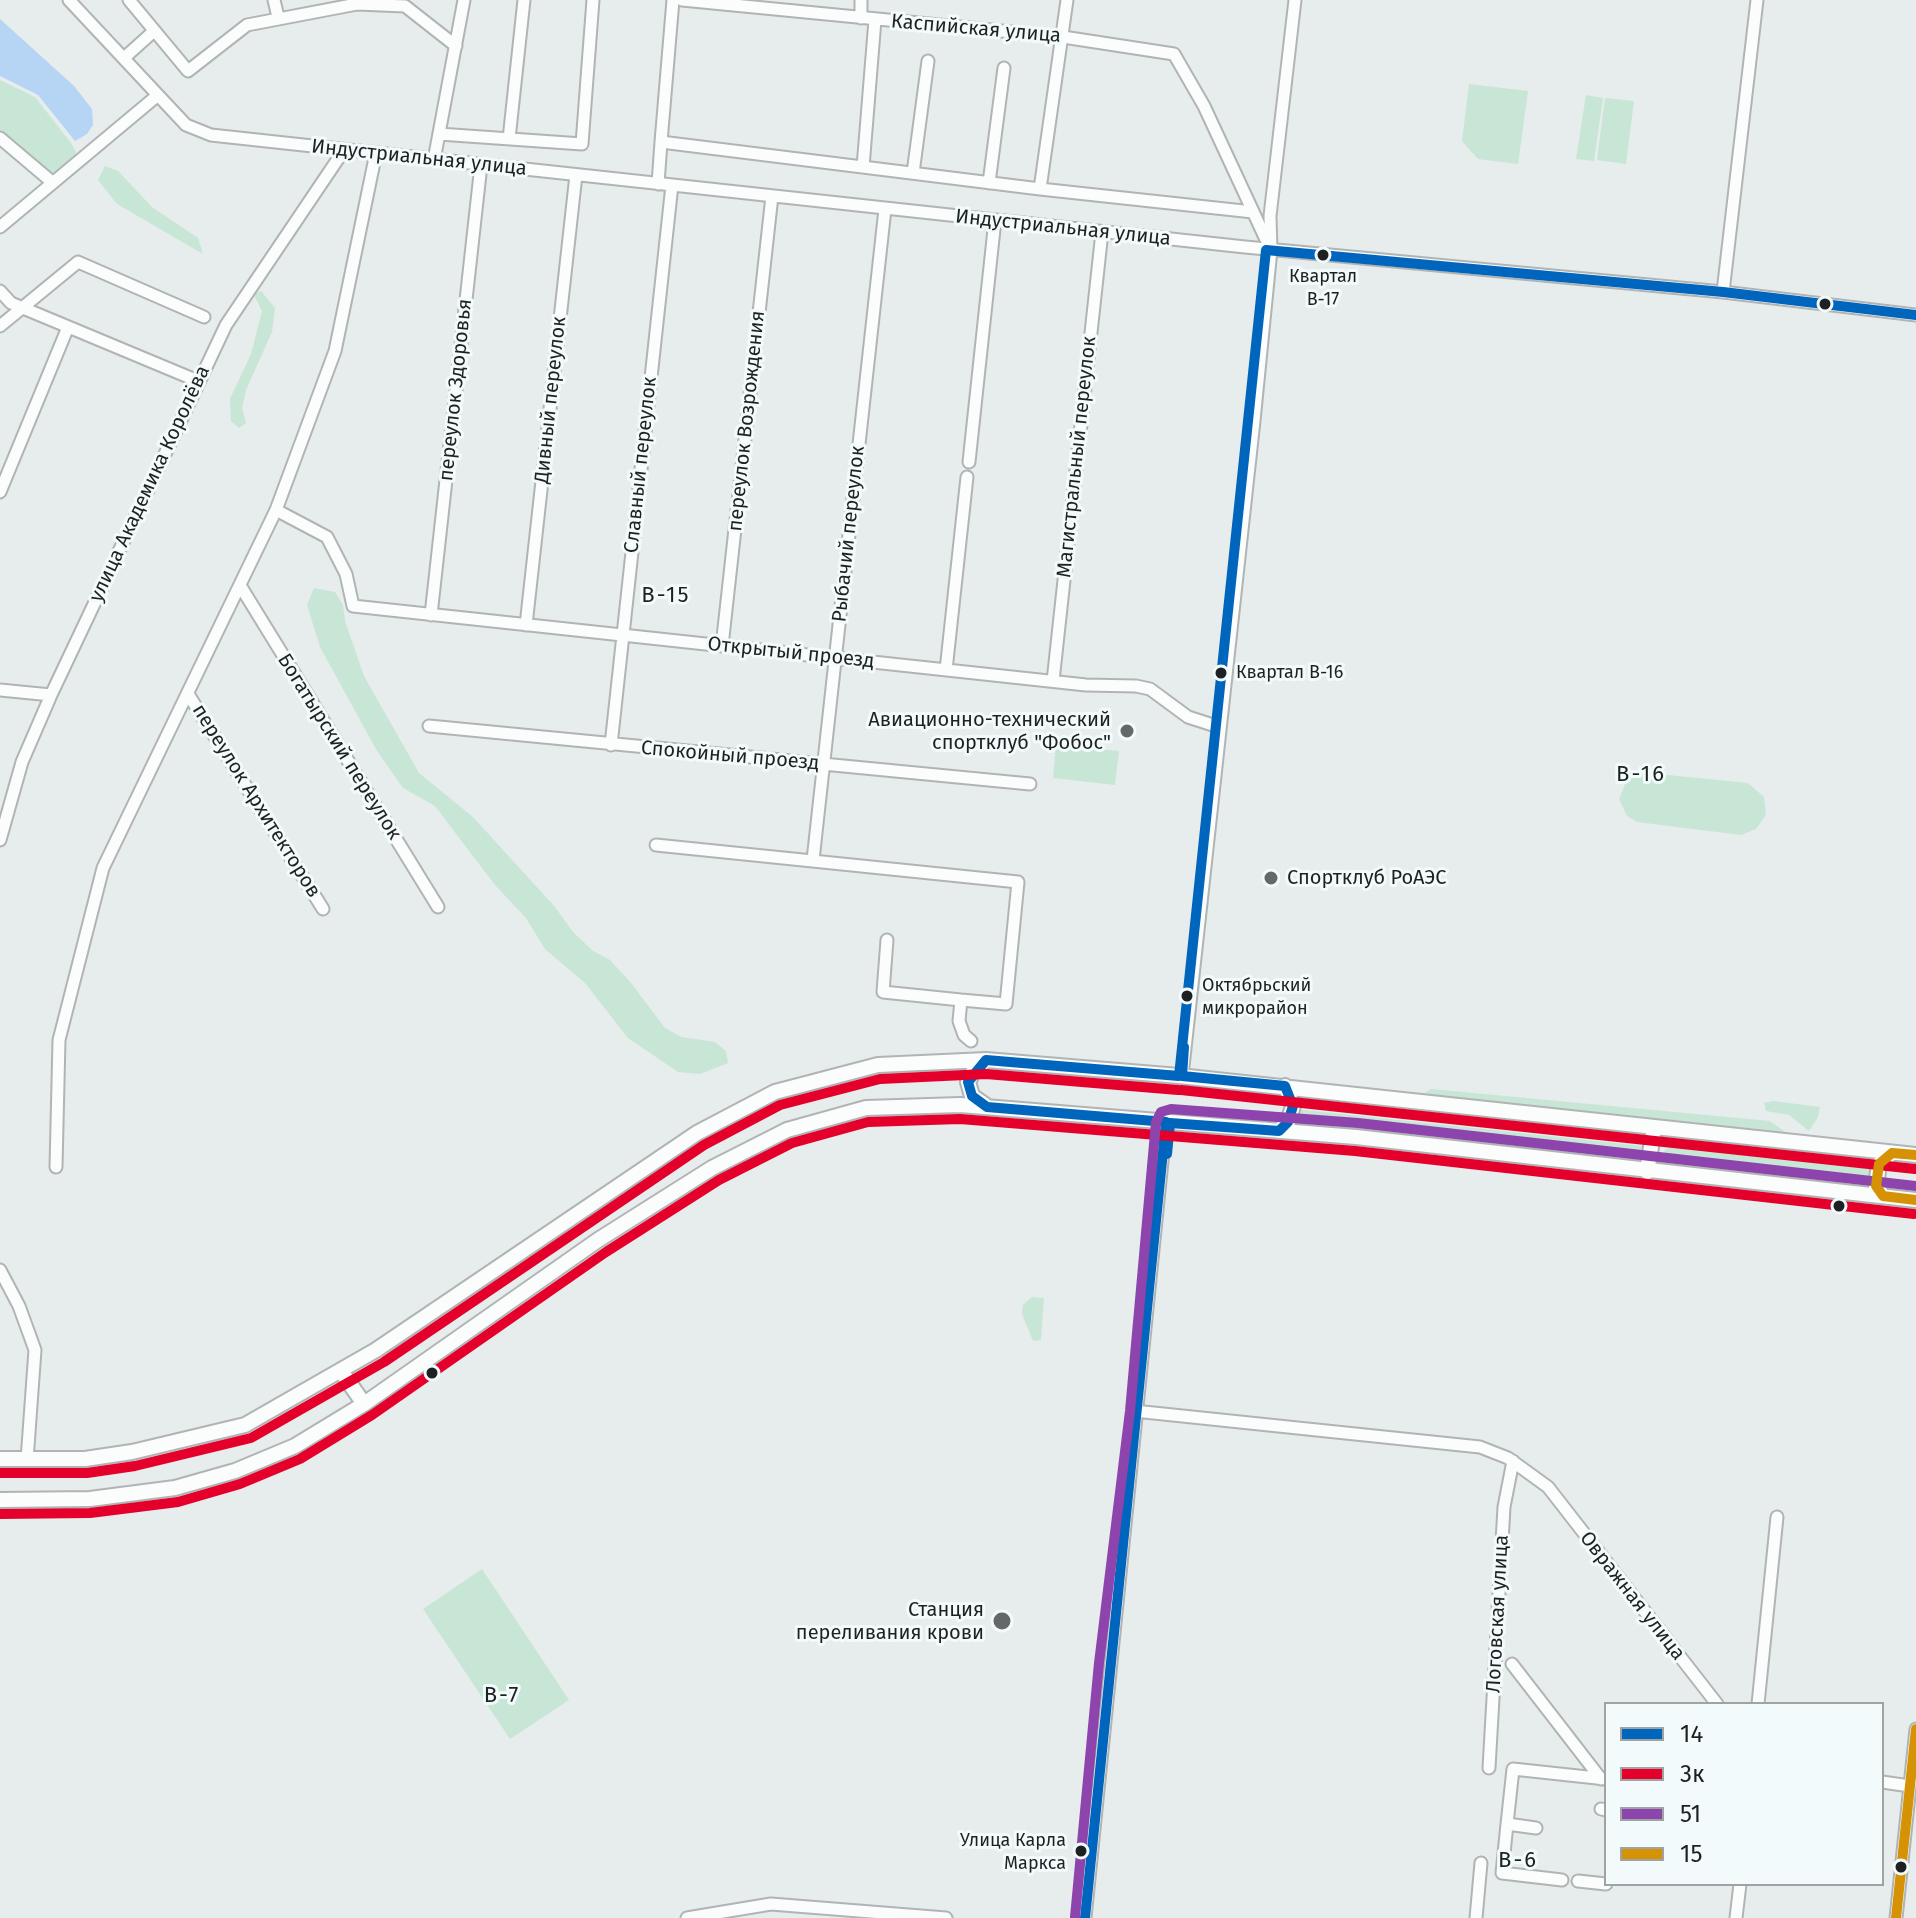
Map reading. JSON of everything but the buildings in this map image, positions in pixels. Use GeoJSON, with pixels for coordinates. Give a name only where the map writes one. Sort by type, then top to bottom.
{"type":"FeatureCollection","features":[{"type":"Feature","properties":{"kind":"main road"},"geometry":{"type":"LineString","coordinates":[[986,1060],[973,1072],[968,1082],[972,1096],[987,1107]]}},
{"type":"Feature","properties":{"kind":"main road"},"geometry":{"type":"LineString","coordinates":[[0,1459],[85,1459],[132,1452],[245,1425],[341,1371],[697,1133],[775,1092],[878,1065],[986,1060],[1180,1076],[1916,1155]]}},
{"type":"Feature","properties":{"kind":"main road"},"geometry":{"type":"LineString","coordinates":[[1279,1131],[1288,1122],[1293,1106],[1285,1086]]}},
{"type":"Feature","properties":{"kind":"main road"},"geometry":{"type":"LineString","coordinates":[[0,1500],[90,1499],[175,1488],[235,1471],[295,1446],[364,1404],[598,1240],[712,1168],[787,1130],[866,1108],[987,1107],[1279,1131],[1916,1200]]}},
{"type":"Feature","properties":{"kind":"main road"},"geometry":{"type":"LineString","coordinates":[[1647,1172],[1654,1128]]}},
{"type":"Feature","properties":{"kind":"main road"},"geometry":{"type":"LineString","coordinates":[[1883,1196],[1876,1186],[1879,1164],[1892,1153]]}},
{"type":"Feature","properties":{"kind":"main road"},"geometry":{"type":"LineString","coordinates":[[341,1371],[364,1404]]}},
{"type":"Feature","properties":{"kind":"street"},"geometry":{"type":"LineString","coordinates":[[0,227],[158,95],[69,0]]}},
{"type":"Feature","properties":{"kind":"street"},"geometry":{"type":"LineString","coordinates":[[129,0],[188,71],[247,25],[357,4],[405,6],[456,46]]}},
{"type":"Feature","properties":{"kind":"street"},"geometry":{"type":"LineString","coordinates":[[274,0],[278,17]]}},
{"type":"Feature","properties":{"kind":"street"},"geometry":{"type":"LineString","coordinates":[[434,160],[464,0]]}},
{"type":"Feature","properties":{"kind":"street"},"geometry":{"type":"LineString","coordinates":[[509,139],[524,0]]}},
{"type":"Feature","properties":{"kind":"street"},"geometry":{"type":"LineString","coordinates":[[439,134],[582,144],[593,0]]}},
{"type":"Feature","properties":{"kind":"street"},"geometry":{"type":"LineString","coordinates":[[658,184],[673,0]]}},
{"type":"Feature","properties":{"kind":"street","name":"Каспийская улица"},"geometry":{"type":"LineString","coordinates":[[682,0],[1063,37],[1174,54],[1204,106],[1253,212]]}},
{"type":"Feature","properties":{"kind":"street"},"geometry":{"type":"LineString","coordinates":[[861,0],[861,18]]}},
{"type":"Feature","properties":{"kind":"street"},"geometry":{"type":"LineString","coordinates":[[1040,189],[1067,0]]}},
{"type":"Feature","properties":{"kind":"street"},"geometry":{"type":"LineString","coordinates":[[1180,1076],[1295,0]]}},
{"type":"Feature","properties":{"kind":"street"},"geometry":{"type":"LineString","coordinates":[[1723,292],[1757,0]]}},
{"type":"Feature","properties":{"kind":"street"},"geometry":{"type":"LineString","coordinates":[[863,167],[875,20]]}},
{"type":"Feature","properties":{"kind":"street"},"geometry":{"type":"LineString","coordinates":[[124,58],[154,31]]}},
{"type":"Feature","properties":{"kind":"street"},"geometry":{"type":"LineString","coordinates":[[913,173],[928,61]]}},
{"type":"Feature","properties":{"kind":"street"},"geometry":{"type":"LineString","coordinates":[[989,183],[1004,68]]}},
{"type":"Feature","properties":{"kind":"street","name":"Индустриальная улица"},"geometry":{"type":"LineString","coordinates":[[158,95],[186,125],[211,135],[1269,250],[1723,292],[1916,315]]}},
{"type":"Feature","properties":{"kind":"street"},"geometry":{"type":"LineString","coordinates":[[0,138],[52,182]]}},
{"type":"Feature","properties":{"kind":"street"},"geometry":{"type":"LineString","coordinates":[[661,142],[1253,212],[1269,250]]}},
{"type":"Feature","properties":{"kind":"street","name":"улица Академика Королёва"},"geometry":{"type":"LineString","coordinates":[[0,840],[22,762],[198,381],[226,325],[344,150]]}},
{"type":"Feature","properties":{"kind":"street"},"geometry":{"type":"LineString","coordinates":[[56,1167],[59,1040],[103,868],[276,510],[335,351],[376,153]]}},
{"type":"Feature","properties":{"kind":"street","name":"переулок Здоровья"},"geometry":{"type":"LineString","coordinates":[[431,615],[481,165]]}},
{"type":"Feature","properties":{"kind":"street","name":"Дивный переулок"},"geometry":{"type":"LineString","coordinates":[[526,625],[576,175]]}},
{"type":"Feature","properties":{"kind":"street","name":"Славный переулок"},"geometry":{"type":"LineString","coordinates":[[611,745],[672,185]]}},
{"type":"Feature","properties":{"kind":"street","name":"переулок Возрождения"},"geometry":{"type":"LineString","coordinates":[[722,646],[772,196]]}},
{"type":"Feature","properties":{"kind":"street","name":"Рыбачий переулок"},"geometry":{"type":"LineString","coordinates":[[813,860],[885,209]]}},
{"type":"Feature","properties":{"kind":"street"},"geometry":{"type":"LineString","coordinates":[[969,462],[995,220]]}},
{"type":"Feature","properties":{"kind":"street","name":"Магистральный переулок"},"geometry":{"type":"LineString","coordinates":[[1053,681],[1102,232]]}},
{"type":"Feature","properties":{"kind":"street"},"geometry":{"type":"LineString","coordinates":[[0,326],[78,262],[204,317]]}},
{"type":"Feature","properties":{"kind":"street"},"geometry":{"type":"LineString","coordinates":[[0,291],[11,303],[22,308],[198,381]]}},
{"type":"Feature","properties":{"kind":"street"},"geometry":{"type":"LineString","coordinates":[[1,490],[68,327]]}},
{"type":"Feature","properties":{"kind":"street"},"geometry":{"type":"LineString","coordinates":[[946,670],[967,477]]}},
{"type":"Feature","properties":{"kind":"street","name":"Открытый проезд"},"geometry":{"type":"LineString","coordinates":[[276,510],[327,537],[346,574],[353,606],[1150,689],[1188,717],[1218,726]]}},
{"type":"Feature","properties":{"kind":"street","name":"Богатырский переулок"},"geometry":{"type":"LineString","coordinates":[[241,587],[438,907]]}},
{"type":"Feature","properties":{"kind":"street"},"geometry":{"type":"LineString","coordinates":[[0,690],[51,695]]}},
{"type":"Feature","properties":{"kind":"street","name":"переулок Архитекторов"},"geometry":{"type":"LineString","coordinates":[[188,694],[323,909]]}},
{"type":"Feature","properties":{"kind":"street","name":"Спокойный проезд"},"geometry":{"type":"LineString","coordinates":[[429,726],[1030,784]]}},
{"type":"Feature","properties":{"kind":"street"},"geometry":{"type":"LineString","coordinates":[[656,845],[1018,882],[1006,1004],[883,992],[887,940]]}},
{"type":"Feature","properties":{"kind":"street"},"geometry":{"type":"LineString","coordinates":[[961,1000],[959,1021],[971,1041]]}},
{"type":"Feature","properties":{"kind":"street"},"geometry":{"type":"LineString","coordinates":[[1087,1918],[1113,1665],[1144,1412],[1168,1122]]}},
{"type":"Feature","properties":{"kind":"street"},"geometry":{"type":"LineString","coordinates":[[1087,1918],[1168,1122]]}},
{"type":"Feature","properties":{"kind":"street"},"geometry":{"type":"LineString","coordinates":[[0,1270],[19,1306],[35,1350],[27,1460]]}},
{"type":"Feature","properties":{"kind":"street","name":"Овражная улица"},"geometry":{"type":"LineString","coordinates":[[1144,1412],[1480,1447],[1513,1461],[1548,1487],[1715,1702]]}},
{"type":"Feature","properties":{"kind":"street","name":"Логовская улица"},"geometry":{"type":"LineString","coordinates":[[1489,1768],[1504,1507],[1513,1461]]}},
{"type":"Feature","properties":{"kind":"street"},"geometry":{"type":"LineString","coordinates":[[1758,1702],[1777,1517]]}},
{"type":"Feature","properties":{"kind":"street","name":"Логовская улица"},"geometry":{"type":"LineString","coordinates":[[1512,1664],[1603,1779]]}},
{"type":"Feature","properties":{"kind":"street"},"geometry":{"type":"LineString","coordinates":[[1896,1918],[1916,1729]]}},
{"type":"Feature","properties":{"kind":"street"},"geometry":{"type":"LineString","coordinates":[[1562,1880],[1502,1873],[1513,1769],[1603,1779]]}},
{"type":"Feature","properties":{"kind":"street"},"geometry":{"type":"LineString","coordinates":[[1884,1782],[1910,1786]]}},
{"type":"Feature","properties":{"kind":"street"},"geometry":{"type":"LineString","coordinates":[[1507,1824],[1536,1828]]}},
{"type":"Feature","properties":{"kind":"street"},"geometry":{"type":"LineString","coordinates":[[1476,1918],[1481,1863]]}},
{"type":"Feature","properties":{"kind":"street"},"geometry":{"type":"LineString","coordinates":[[1578,1881],[1604,1884]]}},
{"type":"Feature","properties":{"kind":"street"},"geometry":{"type":"LineString","coordinates":[[1736,1918],[1740,1886]]}},
{"type":"Feature","properties":{"kind":"street"},"geometry":{"type":"LineString","coordinates":[[687,1918],[771,1904],[862,1914],[946,1918]]}},
{"type":"Feature","properties":{"kind":"street"},"geometry":{"type":"LineString","coordinates":[[700,1918],[772,1907],[916,1918]]}},
{"type":"Feature","properties":{"kind":"green space"},"geometry":{"type":"Polygon","coordinates":[[[0,80],[35,97],[71,143],[76,152],[74,158],[58,172],[50,173],[0,131],[0,80]]]}},
{"type":"Feature","properties":{"kind":"green space"},"geometry":{"type":"Polygon","coordinates":[[[1469,84],[1528,91],[1518,164],[1478,159],[1462,141],[1469,84]]]}},
{"type":"Feature","properties":{"kind":"green space"},"geometry":{"type":"Polygon","coordinates":[[[1586,95],[1603,98],[1594,161],[1576,159],[1586,95]]]}},
{"type":"Feature","properties":{"kind":"green space"},"geometry":{"type":"Polygon","coordinates":[[[1605,98],[1634,101],[1626,164],[1597,160],[1605,98]]]}},
{"type":"Feature","properties":{"kind":"green space"},"geometry":{"type":"Polygon","coordinates":[[[105,166],[118,171],[152,207],[198,238],[203,254],[117,204],[98,180],[105,166]]]}},
{"type":"Feature","properties":{"kind":"green space"},"geometry":{"type":"Polygon","coordinates":[[[261,291],[275,308],[272,332],[246,390],[242,408],[246,423],[239,428],[231,421],[230,399],[251,354],[262,311],[254,295],[261,291]]]}},
{"type":"Feature","properties":{"kind":"green space"},"geometry":{"type":"Polygon","coordinates":[[[314,588],[335,592],[343,605],[345,621],[364,676],[419,773],[473,817],[555,907],[573,932],[593,951],[610,960],[631,983],[665,1028],[681,1037],[715,1042],[726,1051],[728,1063],[700,1074],[678,1072],[628,1038],[585,983],[545,949],[526,918],[495,885],[435,806],[403,788],[377,751],[320,647],[307,605],[314,588]]]}},
{"type":"Feature","properties":{"kind":"green space"},"geometry":{"type":"Polygon","coordinates":[[[1056,745],[1119,751],[1115,785],[1053,778],[1056,745]]]}},
{"type":"Feature","properties":{"kind":"green space"},"geometry":{"type":"Polygon","coordinates":[[[1638,772],[1748,783],[1764,797],[1766,815],[1756,829],[1741,835],[1637,822],[1627,816],[1619,799],[1626,782],[1638,772]]]}},
{"type":"Feature","properties":{"kind":"green space"},"geometry":{"type":"Polygon","coordinates":[[[1431,1089],[1770,1121],[1791,1136],[1414,1100],[1431,1089]]]}},
{"type":"Feature","properties":{"kind":"green space"},"geometry":{"type":"Polygon","coordinates":[[[1773,1101],[1820,1107],[1818,1117],[1809,1131],[1789,1115],[1766,1111],[1764,1103],[1773,1101]]]}},
{"type":"Feature","properties":{"kind":"green space"},"geometry":{"type":"Polygon","coordinates":[[[1295,1109],[1643,1146],[1645,1150],[1640,1163],[1291,1127],[1298,1117],[1295,1109]]]}},
{"type":"Feature","properties":{"kind":"green space"},"geometry":{"type":"Polygon","coordinates":[[[1670,1147],[1873,1169],[1868,1182],[1872,1186],[1666,1164],[1664,1151],[1670,1147]]]}},
{"type":"Feature","properties":{"kind":"green space"},"geometry":{"type":"Polygon","coordinates":[[[1032,1297],[1044,1298],[1041,1340],[1033,1341],[1022,1314],[1023,1305],[1032,1297]]]}},
{"type":"Feature","properties":{"kind":"green space"},"geometry":{"type":"Polygon","coordinates":[[[482,1569],[569,1700],[510,1739],[423,1609],[482,1569]]]}},
{"type":"Feature","properties":{"kind":"water"},"geometry":{"type":"Polygon","coordinates":[[[0,19],[74,86],[92,109],[93,125],[87,134],[75,141],[38,95],[0,76],[0,19]]]}},
{"type":"Feature","properties":{"kind":"transit line","name":"14"},"geometry":{"type":"LineString","coordinates":[[1085,1918],[1166,1122],[987,1107],[972,1096],[968,1082],[986,1060],[1179,1076],[1266,250],[1723,292],[1916,315]]}},
{"type":"Feature","properties":{"kind":"transit line","name":"14"},"geometry":{"type":"LineString","coordinates":[[1167,1154],[1170,1123],[1279,1131],[1288,1122],[1293,1106],[1285,1086],[1182,1076],[1184,1047]]}},
{"type":"Feature","properties":{"kind":"transit line","name":"3к"},"geometry":{"type":"LineString","coordinates":[[0,1473],[87,1473],[135,1466],[251,1438],[384,1362],[704,1145],[780,1105],[880,1079],[986,1074],[1178,1090]]}},
{"type":"Feature","properties":{"kind":"transit line","name":"3к"},"geometry":{"type":"LineString","coordinates":[[1181,1090],[1915,1169]]}},
{"type":"Feature","properties":{"kind":"transit line","name":"51"},"geometry":{"type":"LineString","coordinates":[[1075,1917],[1099,1663],[1130,1411],[1156,1122],[1161,1112],[1171,1109],[1358,1123],[1916,1186]]}},
{"type":"Feature","properties":{"kind":"transit line","name":"3к"},"geometry":{"type":"LineString","coordinates":[[0,1514],[90,1513],[178,1502],[240,1484],[300,1459],[372,1415],[606,1252],[719,1180],[792,1143],[868,1122],[960,1119],[1355,1151],[1914,1214]]}},
{"type":"Feature","properties":{"kind":"transit line","name":"15"},"geometry":{"type":"LineString","coordinates":[[1916,1155],[1892,1153],[1879,1164],[1876,1186],[1883,1196],[1916,1200]]}},
{"type":"Feature","properties":{"kind":"transit line","name":"15"},"geometry":{"type":"LineString","coordinates":[[1896,1918],[1916,1729]]}},
{"type":"Feature","properties":{"kind":"place","name":"Квартал В-17"},"geometry":{"type":"Point","coordinates":[1323,255]}},
{"type":"Feature","properties":{"kind":"place","name":"Квартал В-16"},"geometry":{"type":"Point","coordinates":[1221,673]}},
{"type":"Feature","properties":{"kind":"place","name":"Авиационно-технический спортклуб \"Фобос\""},"geometry":{"type":"Point","coordinates":[1127,731]}},
{"type":"Feature","properties":{"kind":"place","name":"Спортклуб РоАЭС"},"geometry":{"type":"Point","coordinates":[1271,878]}},
{"type":"Feature","properties":{"kind":"place","name":"Октябрьский микрорайон"},"geometry":{"type":"Point","coordinates":[1187,996]}},
{"type":"Feature","properties":{"kind":"place","name":"Станция переливания крови"},"geometry":{"type":"Point","coordinates":[1002,1621]}},
{"type":"Feature","properties":{"kind":"place","name":"Улица Карла Маркса"},"geometry":{"type":"Point","coordinates":[1081,1851]}},
{"type":"Feature","properties":{"kind":"district","name":"В-15"},"geometry":{"type":"Point","coordinates":[666,596]}},
{"type":"Feature","properties":{"kind":"district","name":"В-16"},"geometry":{"type":"Point","coordinates":[1641,775]}},
{"type":"Feature","properties":{"kind":"district","name":"В-7"},"geometry":{"type":"Point","coordinates":[502,1696]}},
{"type":"Feature","properties":{"kind":"district","name":"В-6"},"geometry":{"type":"Point","coordinates":[1518,1861]}}]}
